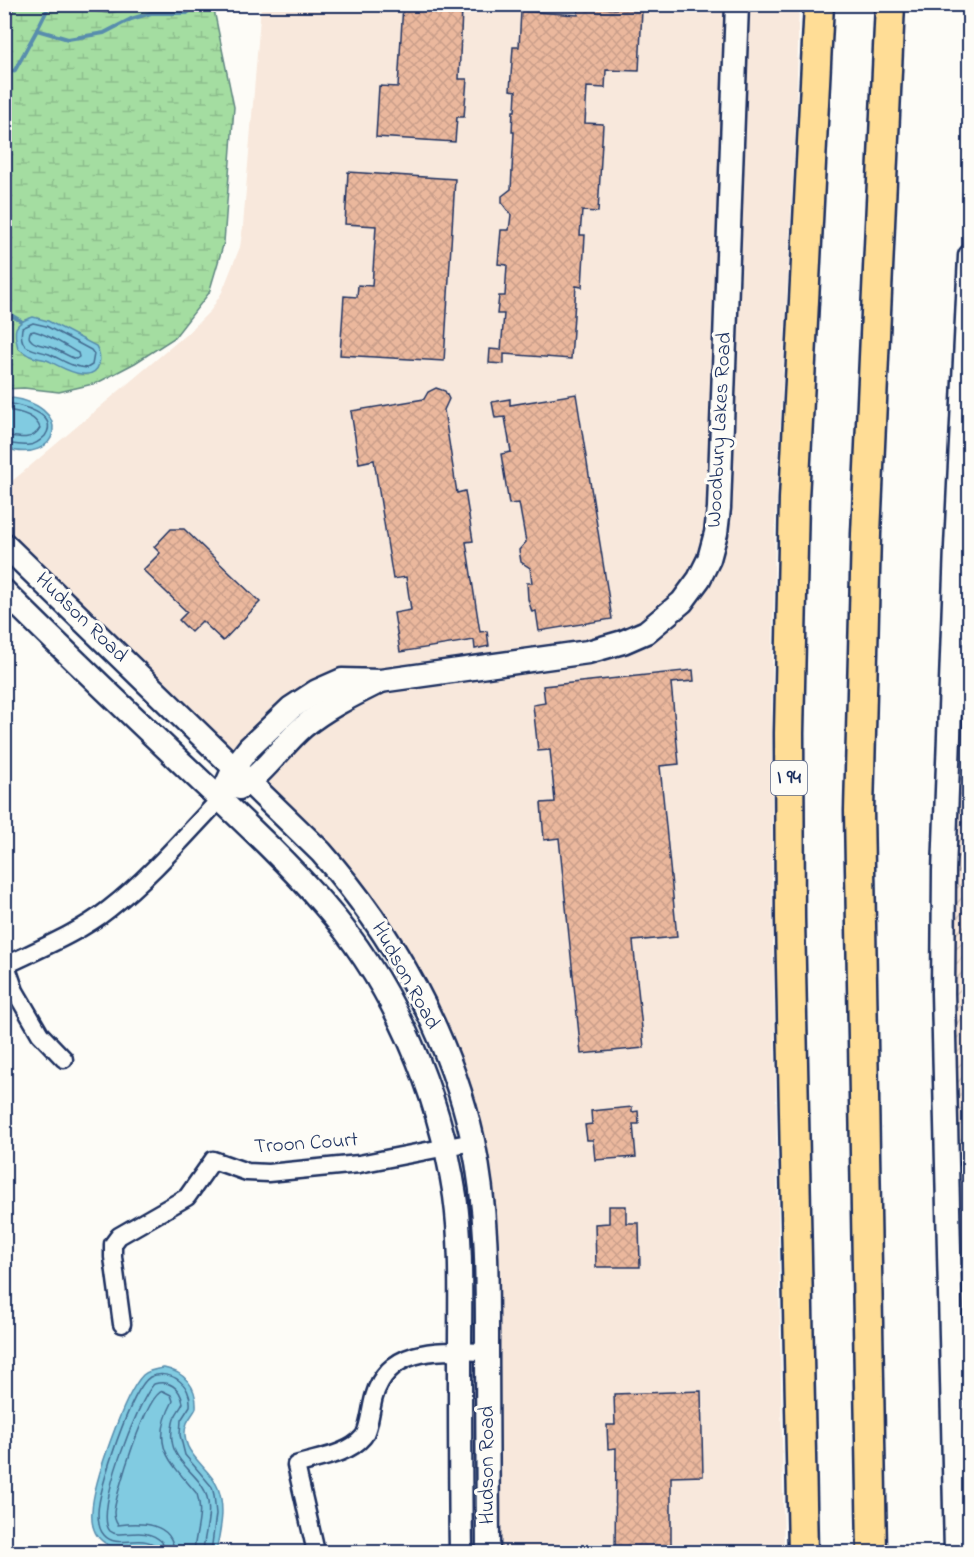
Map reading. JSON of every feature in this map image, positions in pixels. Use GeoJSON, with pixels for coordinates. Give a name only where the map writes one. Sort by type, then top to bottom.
{"type":"FeatureCollection","features":[{"type":"Feature","properties":{"kind":"highway","name":"I 94"},"geometry":{"type":"LineString","coordinates":[[803,1552],[790,898],[789,733],[794,499],[819,4]]}},
{"type":"Feature","properties":{"kind":"highway"},"geometry":{"type":"LineString","coordinates":[[872,1552],[859,811],[866,534],[890,4]]}},
{"type":"Feature","properties":{"kind":"street","name":"Woodbury Lakes Road"},"geometry":{"type":"LineString","coordinates":[[243,774],[331,708],[380,681],[516,664],[606,648],[646,632],[665,618],[682,602],[699,579],[710,559],[719,508],[737,4]]}},
{"type":"Feature","properties":{"kind":"street"},"geometry":{"type":"LineString","coordinates":[[956,1552],[943,993],[944,859],[962,547],[969,256]]}},
{"type":"Feature","properties":{"kind":"street","name":"Hudson Road"},"geometry":{"type":"LineString","coordinates":[[4,544],[321,852],[350,885],[399,957],[419,993],[435,1028],[462,1101],[473,1142],[482,1195],[486,1234],[488,1552]]}},
{"type":"Feature","properties":{"kind":"street","name":"Hudson Road"},"geometry":{"type":"LineString","coordinates":[[4,591],[220,799],[326,907],[372,971],[409,1039],[436,1109],[455,1196],[459,1237],[461,1552]]}},
{"type":"Feature","properties":{"kind":"street"},"geometry":{"type":"LineString","coordinates":[[64,1059],[40,1034],[15,991],[5,966],[83,926],[108,910],[135,887],[243,774]]}},
{"type":"Feature","properties":{"kind":"street","name":"Troon Court"},"geometry":{"type":"LineString","coordinates":[[122,1324],[113,1244],[119,1236],[187,1197],[213,1160],[247,1172],[268,1173],[359,1164],[473,1142]]}},
{"type":"Feature","properties":{"kind":"street"},"geometry":{"type":"LineString","coordinates":[[316,1552],[296,1465],[350,1448],[365,1436],[375,1394],[384,1377],[397,1363],[414,1355],[487,1352]]}},
{"type":"Feature","properties":{"kind":"shaded area"},"geometry":{"type":"Polygon","coordinates":[[[261,5],[799,5],[796,118],[775,531],[772,696],[772,881],[784,1552],[488,1552],[487,1265],[462,1101],[375,920],[5,544],[4,488],[190,331],[211,310],[222,292],[240,247],[243,226],[261,5]]]}},
{"type":"Feature","properties":{"kind":"shaded area"},"geometry":{"type":"Polygon","coordinates":[[[958,778],[970,778],[969,1182],[959,1183],[954,966],[958,778]]]}},
{"type":"Feature","properties":{"kind":"shaded area"},"geometry":{"type":"Polygon","coordinates":[[[969,1182],[969,1390],[965,1390],[959,1183],[969,1182]]]}},
{"type":"Feature","properties":{"kind":"green space"},"geometry":{"type":"Polygon","coordinates":[[[15,5],[79,5],[79,9],[107,13],[147,5],[213,5],[234,107],[224,242],[209,293],[174,338],[135,363],[97,383],[59,392],[24,388],[5,389],[4,32],[15,5]]]}},
{"type":"Feature","properties":{"kind":"water"},"geometry":{"type":"Polygon","coordinates":[[[33,317],[48,321],[96,346],[100,359],[96,370],[90,374],[76,373],[47,360],[30,356],[18,348],[16,328],[33,317]]]}},
{"type":"Feature","properties":{"kind":"water"},"geometry":{"type":"Polygon","coordinates":[[[4,397],[28,402],[43,410],[51,421],[53,432],[48,442],[38,449],[24,452],[5,448],[4,397]]]}},
{"type":"Feature","properties":{"kind":"water"},"geometry":{"type":"Polygon","coordinates":[[[164,1368],[184,1377],[192,1387],[196,1400],[196,1408],[187,1423],[186,1442],[190,1451],[218,1488],[222,1504],[222,1520],[216,1552],[170,1554],[156,1552],[142,1546],[113,1547],[101,1540],[93,1525],[92,1511],[98,1481],[127,1400],[143,1375],[164,1368]]]}},
{"type":"Feature","properties":{"kind":"building"},"geometry":{"type":"Polygon","coordinates":[[[403,4],[456,4],[462,10],[459,79],[467,79],[464,117],[457,117],[455,142],[376,137],[379,86],[398,87],[403,4]]]}},
{"type":"Feature","properties":{"kind":"building"},"geometry":{"type":"Polygon","coordinates":[[[579,7],[642,10],[639,71],[606,70],[605,88],[587,87],[585,123],[603,124],[598,212],[582,211],[580,235],[585,235],[582,287],[576,286],[571,359],[504,354],[504,364],[489,363],[490,349],[501,350],[504,314],[497,314],[499,296],[505,296],[507,265],[498,264],[501,230],[509,230],[511,215],[502,203],[502,196],[511,189],[513,111],[515,111],[516,91],[510,90],[513,47],[519,47],[521,11],[578,15],[579,7]]]}},
{"type":"Feature","properties":{"kind":"building"},"geometry":{"type":"Polygon","coordinates":[[[348,172],[455,179],[444,361],[340,355],[344,296],[357,297],[358,285],[372,286],[376,226],[345,224],[348,172]]]}},
{"type":"Feature","properties":{"kind":"building"},"geometry":{"type":"Polygon","coordinates":[[[436,388],[445,391],[449,399],[444,410],[457,493],[465,491],[473,541],[466,542],[480,632],[487,631],[489,646],[475,649],[474,640],[400,652],[394,613],[411,610],[406,577],[393,579],[374,460],[359,463],[351,411],[424,399],[428,392],[436,388]]]}},
{"type":"Feature","properties":{"kind":"building"},"geometry":{"type":"Polygon","coordinates":[[[576,394],[612,619],[539,631],[536,611],[532,612],[528,599],[527,583],[532,583],[530,568],[521,562],[519,550],[526,542],[519,503],[509,504],[501,454],[511,452],[505,417],[495,418],[492,402],[510,399],[510,405],[576,394]]]}},
{"type":"Feature","properties":{"kind":"building"},"geometry":{"type":"Polygon","coordinates":[[[171,529],[184,529],[260,602],[223,641],[202,621],[191,632],[179,620],[187,612],[143,570],[160,553],[154,547],[171,529]]]}},
{"type":"Feature","properties":{"kind":"building"},"geometry":{"type":"Polygon","coordinates":[[[693,670],[694,681],[671,683],[679,764],[660,766],[677,937],[633,941],[644,1048],[581,1054],[559,838],[544,840],[541,803],[555,802],[550,750],[538,751],[533,705],[545,703],[543,686],[693,670]]]}},
{"type":"Feature","properties":{"kind":"building"},"geometry":{"type":"Polygon","coordinates":[[[632,1107],[632,1112],[638,1111],[639,1124],[633,1124],[636,1157],[595,1160],[593,1140],[587,1140],[585,1125],[592,1124],[591,1111],[632,1107]]]}},
{"type":"Feature","properties":{"kind":"building"},"geometry":{"type":"Polygon","coordinates":[[[609,1206],[626,1206],[626,1223],[639,1223],[640,1267],[596,1267],[595,1224],[609,1223],[609,1206]]]}},
{"type":"Feature","properties":{"kind":"building"},"geometry":{"type":"Polygon","coordinates":[[[701,1391],[703,1476],[671,1477],[671,1552],[615,1552],[616,1448],[608,1449],[607,1425],[615,1425],[614,1394],[701,1391]]]}},
{"type":"Feature","properties":{"kind":"waterway"},"geometry":{"type":"LineString","coordinates":[[37,30],[50,4]]}},
{"type":"Feature","properties":{"kind":"waterway"},"geometry":{"type":"LineString","coordinates":[[4,76],[15,70],[37,30],[68,39],[104,33],[131,19],[151,13],[187,13],[197,4]]}},
{"type":"Feature","properties":{"kind":"waterway"},"geometry":{"type":"LineString","coordinates":[[4,311],[21,321]]}}]}
